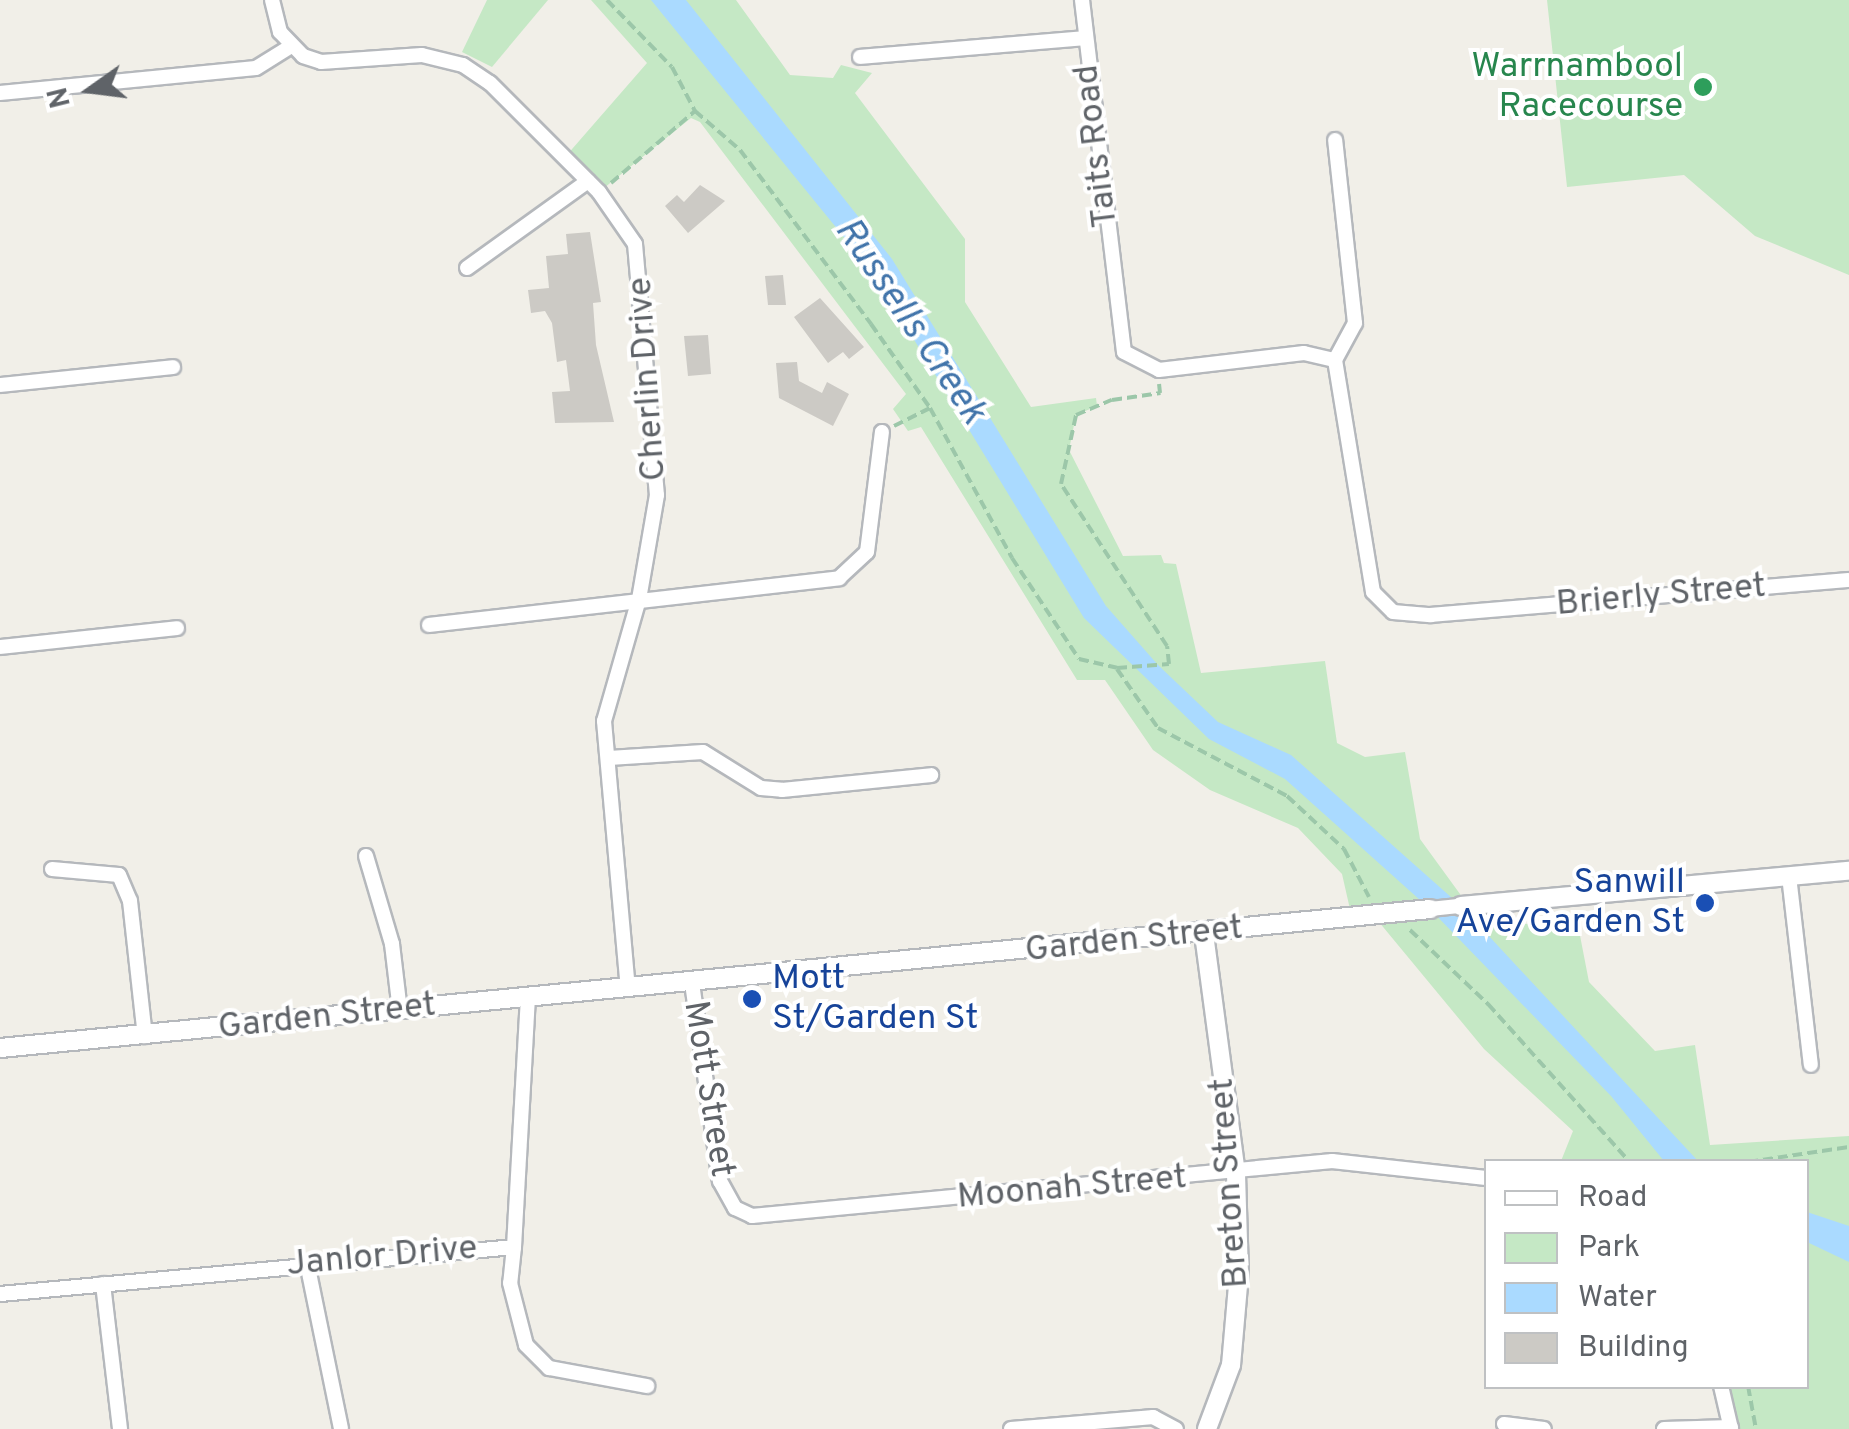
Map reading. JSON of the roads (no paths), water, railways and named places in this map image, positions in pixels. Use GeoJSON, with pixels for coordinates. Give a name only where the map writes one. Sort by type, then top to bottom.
{"type":"FeatureCollection","features":[{"type":"Feature","properties":{"kind":"street"},"geometry":{"type":"LineString","coordinates":[[0,92],[256,68],[289,47],[272,0]]}},
{"type":"Feature","properties":{"kind":"street","name":"Taits Road"},"geometry":{"type":"LineString","coordinates":[[1082,0],[1124,352],[1159,370],[1304,353],[1335,360]]}},
{"type":"Feature","properties":{"kind":"street"},"geometry":{"type":"LineString","coordinates":[[860,58],[1085,38]]}},
{"type":"Feature","properties":{"kind":"street","name":"Cherlin Drive"},"geometry":{"type":"LineString","coordinates":[[289,47],[321,62],[422,55],[464,65],[490,83],[600,192],[627,226],[642,280],[657,494],[638,599],[604,721],[628,988]]}},
{"type":"Feature","properties":{"kind":"street"},"geometry":{"type":"LineString","coordinates":[[1335,140],[1355,324],[1335,360]]}},
{"type":"Feature","properties":{"kind":"street"},"geometry":{"type":"LineString","coordinates":[[468,268],[588,181]]}},
{"type":"Feature","properties":{"kind":"street","name":"Brierly Street"},"geometry":{"type":"LineString","coordinates":[[1335,360],[1372,592],[1393,612],[1474,612],[1849,580]]}},
{"type":"Feature","properties":{"kind":"street"},"geometry":{"type":"LineString","coordinates":[[0,385],[173,367]]}},
{"type":"Feature","properties":{"kind":"street"},"geometry":{"type":"LineString","coordinates":[[428,625],[839,578],[854,569],[867,552],[882,432]]}},
{"type":"Feature","properties":{"kind":"street"},"geometry":{"type":"LineString","coordinates":[[0,647],[177,628]]}},
{"type":"Feature","properties":{"kind":"street"},"geometry":{"type":"LineString","coordinates":[[609,758],[702,752],[760,788],[782,790],[931,775]]}},
{"type":"Feature","properties":{"kind":"street"},"geometry":{"type":"LineString","coordinates":[[366,856],[392,944],[400,1010]]}},
{"type":"Feature","properties":{"kind":"street"},"geometry":{"type":"LineString","coordinates":[[52,869],[119,875],[130,901],[145,1036]]}},
{"type":"Feature","properties":{"kind":"street","name":"Garden Street"},"geometry":{"type":"LineString","coordinates":[[0,1048],[1849,870]]}},
{"type":"Feature","properties":{"kind":"street"},"geometry":{"type":"LineString","coordinates":[[1789,876],[1812,1065]]}},
{"type":"Feature","properties":{"kind":"street","name":"Breton Street"},"geometry":{"type":"LineString","coordinates":[[1204,934],[1236,1174],[1238,1318],[1231,1366],[1207,1429]]}},
{"type":"Feature","properties":{"kind":"street","name":"Mott Street"},"geometry":{"type":"LineString","coordinates":[[692,983],[724,1194],[744,1213],[776,1217]]}},
{"type":"Feature","properties":{"kind":"street","name":"Janlor Drive"},"geometry":{"type":"LineString","coordinates":[[0,1294],[514,1246],[528,996]]}},
{"type":"Feature","properties":{"kind":"street","name":"Moonah Street"},"geometry":{"type":"LineString","coordinates":[[776,1217],[1236,1174],[1332,1161],[1484,1178]]}},
{"type":"Feature","properties":{"kind":"street"},"geometry":{"type":"LineString","coordinates":[[514,1246],[516,1317],[538,1356],[573,1376],[646,1386]]}},
{"type":"Feature","properties":{"kind":"street"},"geometry":{"type":"LineString","coordinates":[[307,1263],[340,1429]]}},
{"type":"Feature","properties":{"kind":"street"},"geometry":{"type":"LineString","coordinates":[[104,1284],[120,1429]]}},
{"type":"Feature","properties":{"kind":"street"},"geometry":{"type":"LineString","coordinates":[[1664,1429],[1731,1428],[1721,1389]]}},
{"type":"Feature","properties":{"kind":"street"},"geometry":{"type":"LineString","coordinates":[[1010,1429],[1153,1417],[1176,1429]]}},
{"type":"Feature","properties":{"kind":"street"},"geometry":{"type":"LineString","coordinates":[[1504,1424],[1544,1429]]}},
{"type":"Feature","properties":{"kind":"water","name":"Russells Creek"},"geometry":{"type":"Polygon","coordinates":[[[651,0],[686,0],[892,259],[1106,606],[1158,665],[1218,722],[1291,755],[1461,906],[1696,1159],[1662,1159],[1611,1096],[1430,909],[1285,779],[1209,739],[1084,618],[874,274],[651,0]]]}},
{"type":"Feature","properties":{"kind":"water"},"geometry":{"type":"Polygon","coordinates":[[[1809,1213],[1849,1226],[1849,1262],[1809,1243],[1809,1213]]]}},
{"type":"Feature","properties":{"kind":"place","name":"Warrnambool Racecourse"},"geometry":{"type":"Point","coordinates":[1703,87]}},
{"type":"Feature","properties":{"kind":"place","name":"Sanwill Ave/Garden St"},"geometry":{"type":"Point","coordinates":[1705,903]}},
{"type":"Feature","properties":{"kind":"place","name":"Mott St/Garden St"},"geometry":{"type":"Point","coordinates":[752,999]}}]}
